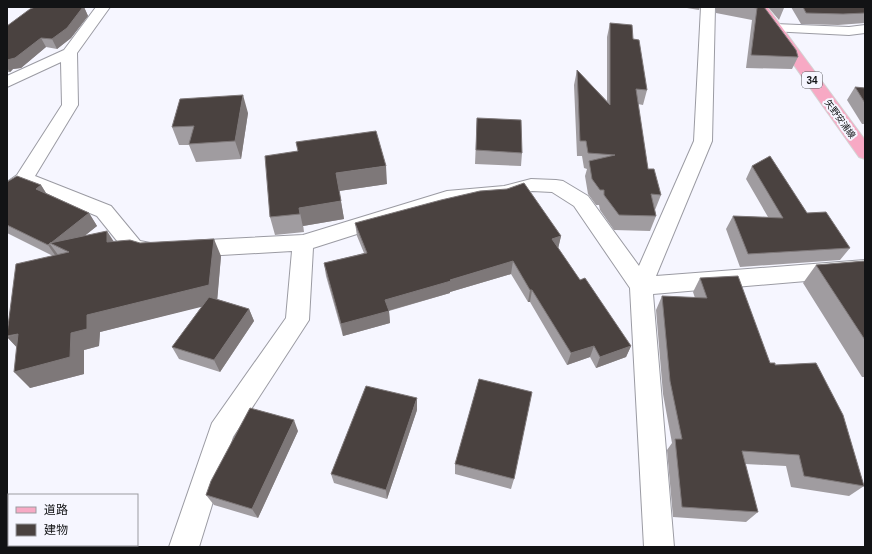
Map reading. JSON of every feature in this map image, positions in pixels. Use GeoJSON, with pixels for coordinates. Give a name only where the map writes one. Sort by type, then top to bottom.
{"type":"FeatureCollection","features":[{"type":"Feature","properties":{"kind":"main road","name":"矢野安浦線"},"geometry":{"type":"LineString","coordinates":[[760,7],[865,153]]}},
{"type":"Feature","properties":{"kind":"street"},"geometry":{"type":"LineString","coordinates":[[7,82],[69,53],[103,7]]}},
{"type":"Feature","properties":{"kind":"street"},"geometry":{"type":"LineString","coordinates":[[659,547],[641,286],[703,141],[708,7]]}},
{"type":"Feature","properties":{"kind":"street"},"geometry":{"type":"LineString","coordinates":[[775,28],[849,31],[865,29]]}},
{"type":"Feature","properties":{"kind":"street"},"geometry":{"type":"LineString","coordinates":[[7,191],[24,180],[70,105],[69,53]]}},
{"type":"Feature","properties":{"kind":"street"},"geometry":{"type":"LineString","coordinates":[[24,180],[104,211],[133,247],[149,251],[304,243],[447,198],[505,193],[531,185],[556,186],[581,201],[641,286]]}},
{"type":"Feature","properties":{"kind":"street"},"geometry":{"type":"LineString","coordinates":[[184,547],[221,432],[297,320],[304,243]]}},
{"type":"Feature","properties":{"kind":"street"},"geometry":{"type":"LineString","coordinates":[[641,286],[865,268]]}},
{"type":"Feature","properties":{"kind":"building"},"geometry":{"type":"Polygon","coordinates":[[[35,7],[83,7],[67,28],[52,39],[41,38],[15,58],[7,60],[7,26],[35,7]]]}},
{"type":"Feature","properties":{"kind":"building"},"geometry":{"type":"Polygon","coordinates":[[[750,7],[764,7],[796,50],[798,57],[751,55],[757,8],[750,7]]]}},
{"type":"Feature","properties":{"kind":"building"},"geometry":{"type":"Polygon","coordinates":[[[803,7],[865,7],[865,13],[806,13],[803,7]]]}},
{"type":"Feature","properties":{"kind":"building"},"geometry":{"type":"Polygon","coordinates":[[[610,23],[632,25],[633,39],[639,40],[647,90],[636,89],[648,169],[654,169],[661,195],[651,194],[656,216],[619,215],[604,195],[604,190],[600,190],[592,179],[589,161],[615,155],[588,153],[586,141],[580,141],[577,70],[610,105],[610,23]]]}},
{"type":"Feature","properties":{"kind":"building"},"geometry":{"type":"Polygon","coordinates":[[[855,87],[865,88],[865,103],[855,87]]]}},
{"type":"Feature","properties":{"kind":"building"},"geometry":{"type":"Polygon","coordinates":[[[243,95],[235,141],[189,144],[194,126],[172,127],[180,99],[243,95]]]}},
{"type":"Feature","properties":{"kind":"building"},"geometry":{"type":"Polygon","coordinates":[[[477,118],[521,120],[522,153],[476,150],[477,118]]]}},
{"type":"Feature","properties":{"kind":"building"},"geometry":{"type":"Polygon","coordinates":[[[376,131],[386,166],[336,173],[341,201],[299,208],[300,214],[270,217],[265,156],[298,151],[296,142],[376,131]]]}},
{"type":"Feature","properties":{"kind":"building"},"geometry":{"type":"Polygon","coordinates":[[[770,156],[807,213],[826,212],[850,248],[748,254],[733,216],[783,218],[752,166],[770,156]]]}},
{"type":"Feature","properties":{"kind":"building"},"geometry":{"type":"Polygon","coordinates":[[[17,176],[41,185],[36,189],[89,213],[48,245],[7,225],[7,182],[17,176]]]}},
{"type":"Feature","properties":{"kind":"building"},"geometry":{"type":"Polygon","coordinates":[[[524,183],[561,236],[552,239],[580,280],[585,278],[631,346],[600,357],[594,346],[571,353],[513,261],[385,300],[389,311],[341,324],[324,263],[367,253],[355,223],[441,200],[480,191],[507,189],[524,183]]]}},
{"type":"Feature","properties":{"kind":"building"},"geometry":{"type":"Polygon","coordinates":[[[107,231],[107,242],[130,240],[140,243],[214,239],[209,285],[87,315],[87,329],[71,333],[70,357],[14,372],[18,334],[7,336],[7,334],[16,264],[69,252],[50,243],[107,231]]]}},
{"type":"Feature","properties":{"kind":"building"},"geometry":{"type":"Polygon","coordinates":[[[865,261],[865,340],[816,265],[865,261]]]}},
{"type":"Feature","properties":{"kind":"building"},"geometry":{"type":"Polygon","coordinates":[[[738,276],[770,363],[775,363],[775,365],[816,363],[843,415],[864,486],[804,476],[799,455],[742,451],[758,512],[682,507],[675,439],[682,439],[670,381],[662,296],[707,298],[700,278],[738,276]]]}},
{"type":"Feature","properties":{"kind":"building"},"geometry":{"type":"Polygon","coordinates":[[[209,297],[249,309],[214,360],[172,347],[209,297]]]}},
{"type":"Feature","properties":{"kind":"building"},"geometry":{"type":"Polygon","coordinates":[[[479,379],[532,392],[514,479],[455,464],[479,379]]]}},
{"type":"Feature","properties":{"kind":"building"},"geometry":{"type":"Polygon","coordinates":[[[366,386],[417,398],[386,490],[331,474],[366,386]]]}},
{"type":"Feature","properties":{"kind":"building"},"geometry":{"type":"Polygon","coordinates":[[[250,408],[294,420],[252,509],[206,495],[211,481],[250,408]]]}}]}
